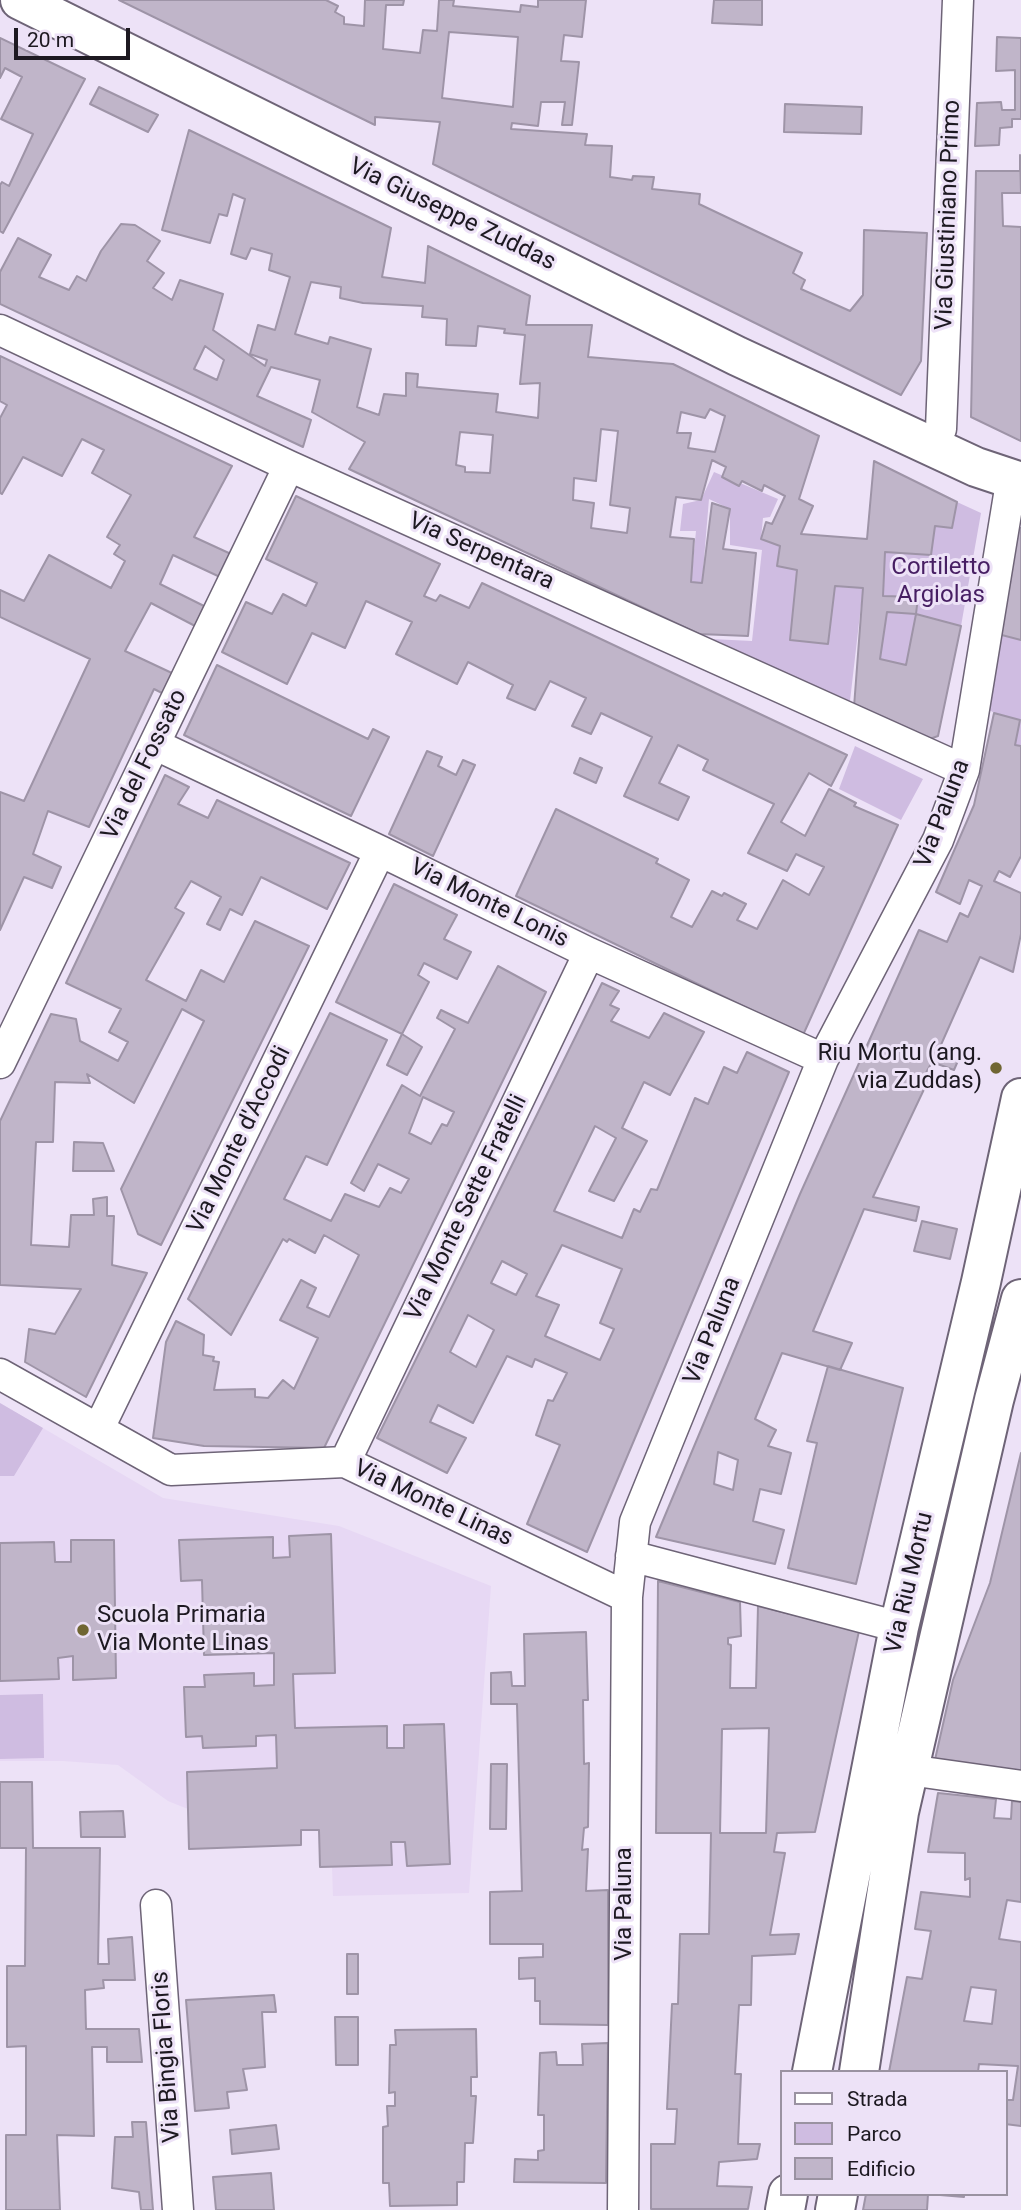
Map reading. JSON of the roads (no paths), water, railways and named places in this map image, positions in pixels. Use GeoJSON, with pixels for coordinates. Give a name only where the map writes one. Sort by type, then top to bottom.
{"type":"FeatureCollection","features":[{"type":"Feature","properties":{"kind":"main road","name":"Via Giuseppe Zuddas"},"geometry":{"type":"LineString","coordinates":[[20,0],[737,356],[1018,485]]}},
{"type":"Feature","properties":{"kind":"main road","name":"Via Giuseppe Zuddas"},"geometry":{"type":"LineString","coordinates":[[887,425],[941,429],[1018,485]]}},
{"type":"Feature","properties":{"kind":"main road","name":"Via Riu Mortu"},"geometry":{"type":"LineString","coordinates":[[812,2070],[899,1627],[981,1282],[1021,1097]]}},
{"type":"Feature","properties":{"kind":"main road","name":"Via Riu Mortu"},"geometry":{"type":"LineString","coordinates":[[859,2070],[899,1812],[985,1440],[1021,1299]]}},
{"type":"Feature","properties":{"kind":"street","name":"Via Giustiniano Primo"},"geometry":{"type":"LineString","coordinates":[[941,429],[958,0]]}},
{"type":"Feature","properties":{"kind":"street","name":"Via Serpentara"},"geometry":{"type":"LineString","coordinates":[[0,330],[289,466],[964,770]]}},
{"type":"Feature","properties":{"kind":"street","name":"Via del Fossato"},"geometry":{"type":"LineString","coordinates":[[0,1063],[289,466]]}},
{"type":"Feature","properties":{"kind":"street","name":"Via Paluna"},"geometry":{"type":"LineString","coordinates":[[623,2210],[627,1597],[635,1522],[823,1059],[937,840],[964,770],[1018,485]]}},
{"type":"Feature","properties":{"kind":"street","name":"Via Monte Lonis"},"geometry":{"type":"LineString","coordinates":[[156,745],[380,850],[589,953],[823,1059]]}},
{"type":"Feature","properties":{"kind":"street","name":"Via Monte d'Accodi"},"geometry":{"type":"LineString","coordinates":[[99,1428],[380,850]]}},
{"type":"Feature","properties":{"kind":"street","name":"Via Monte Sette Fratelli"},"geometry":{"type":"LineString","coordinates":[[345,1462],[589,953]]}},
{"type":"Feature","properties":{"kind":"street","name":"Via Monte Linas"},"geometry":{"type":"LineString","coordinates":[[0,1374],[171,1470],[345,1462],[627,1597]]}},
{"type":"Feature","properties":{"kind":"street"},"geometry":{"type":"LineString","coordinates":[[631,1556],[899,1627]]}},
{"type":"Feature","properties":{"kind":"street"},"geometry":{"type":"LineString","coordinates":[[909,1770],[1021,1786]]}},
{"type":"Feature","properties":{"kind":"street","name":"Via Bingia Floris"},"geometry":{"type":"LineString","coordinates":[[156,1905],[178,2210]]}},
{"type":"Feature","properties":{"kind":"place","name":"Riu Mortu (ang. via Zuddas)"},"geometry":{"type":"Point","coordinates":[996,1068]}},
{"type":"Feature","properties":{"kind":"place","name":"Scuola Primaria Via Monte Linas"},"geometry":{"type":"Point","coordinates":[83,1630]}},
{"type":"Feature","properties":{"kind":"park label","name":"Cortiletto Argiolas"},"geometry":{"type":"Point","coordinates":[941,582]}}]}
